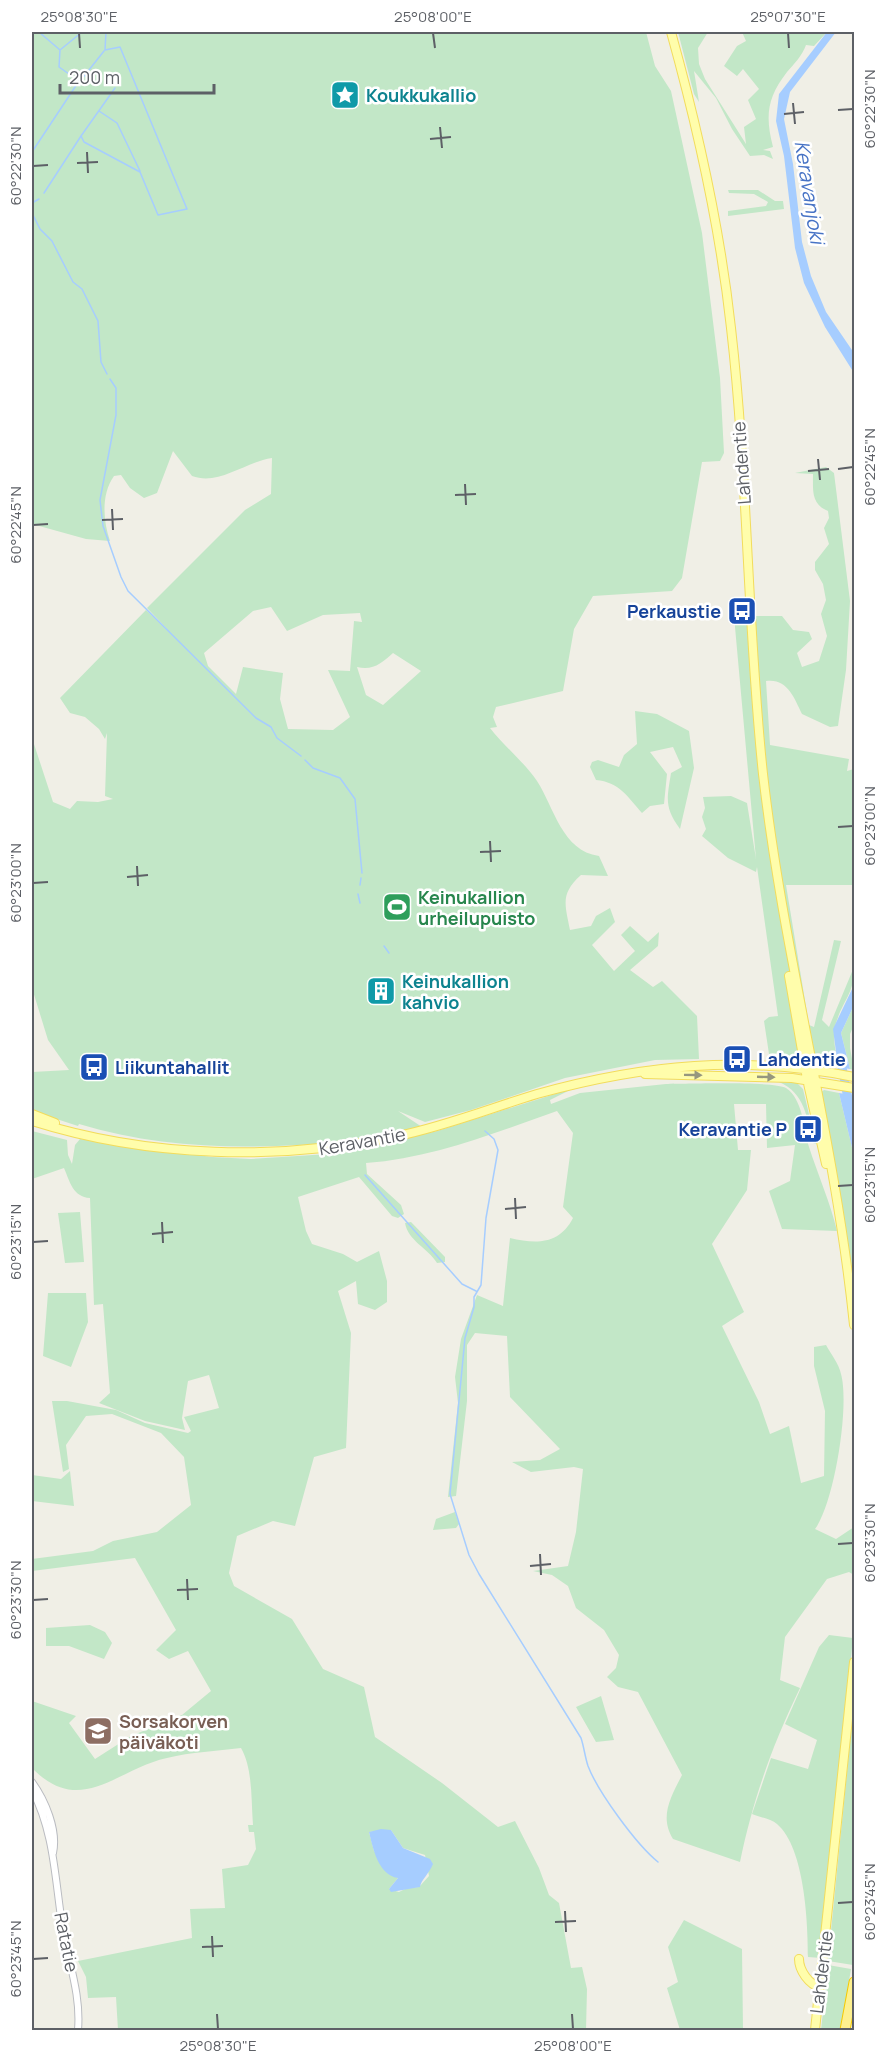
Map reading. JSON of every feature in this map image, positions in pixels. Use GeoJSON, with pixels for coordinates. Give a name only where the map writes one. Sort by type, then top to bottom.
{"type":"FeatureCollection","features":[{"type":"Feature","properties":{"kind":"highway"},"geometry":{"type":"LineString","coordinates":[[845,2031],[855,1982]]}},
{"type":"Feature","properties":{"kind":"main road","name":"Lahdentie"},"geometry":{"type":"LineString","coordinates":[[671,32],[696,123],[720,239],[730,320],[752,649],[763,773],[780,898],[811,1080],[837,1199],[855,1325]]}},
{"type":"Feature","properties":{"kind":"main road","name":"Keravantie"},"geometry":{"type":"LineString","coordinates":[[32,1121],[74,1134],[219,1152],[335,1148],[424,1130],[534,1095],[624,1074],[686,1065],[810,1069],[854,1077]]}},
{"type":"Feature","properties":{"kind":"main road","name":"Keravantie"},"geometry":{"type":"LineString","coordinates":[[624,1074],[811,1080],[855,1088]]}},
{"type":"Feature","properties":{"kind":"main road","name":"Keravantie"},"geometry":{"type":"LineString","coordinates":[[32,1114],[93,1136]]}},
{"type":"Feature","properties":{"kind":"main road","name":"Lahdentie"},"geometry":{"type":"LineString","coordinates":[[815,2031],[855,1662]]}},
{"type":"Feature","properties":{"kind":"main road"},"geometry":{"type":"LineString","coordinates":[[799,1959],[799,1965],[809,1981],[820,1987]]}},
{"type":"Feature","properties":{"kind":"street","name":"Ratatie"},"geometry":{"type":"LineString","coordinates":[[32,1782],[43,1799],[49,1816],[63,1931],[78,1995],[78,2031]]}},
{"type":"Feature","properties":{"kind":"street","name":"Ratatie"},"geometry":{"type":"LineString","coordinates":[[32,1790],[42,1811],[52,1854]]}},
{"type":"Feature","properties":{"kind":"green space"},"geometry":{"type":"Polygon","coordinates":[[[32,32],[646,32],[655,66],[671,91],[702,233],[720,378],[724,453],[720,461],[702,462],[682,578],[672,591],[593,596],[574,629],[563,691],[496,707],[493,717],[497,727],[490,728],[537,781],[568,837],[576,846],[599,856],[608,876],[581,875],[574,882],[566,900],[570,930],[591,926],[596,916],[610,908],[615,922],[592,945],[614,971],[635,951],[621,935],[630,926],[648,942],[659,932],[658,946],[630,970],[653,987],[662,981],[697,1016],[699,1059],[655,1060],[565,1078],[471,1110],[425,1122],[398,1111],[422,1127],[376,1138],[330,1143],[215,1146],[160,1141],[79,1124],[78,1126],[32,1111],[32,1072],[69,1070],[48,1040],[32,988],[32,738],[53,802],[70,809],[77,801],[98,802],[113,799],[105,796],[107,733],[105,739],[99,729],[85,717],[70,713],[60,698],[146,610],[168,630],[147,608],[245,510],[271,494],[272,458],[222,476],[202,478],[192,476],[173,451],[157,493],[144,498],[130,488],[121,475],[114,476],[107,491],[104,508],[110,541],[86,539],[32,524],[32,32]],[[271,607],[253,611],[204,653],[208,666],[236,694],[243,667],[283,673],[280,699],[288,729],[333,730],[350,717],[328,670],[350,671],[354,621],[362,622],[360,613],[323,615],[287,631],[271,607]],[[393,653],[373,667],[357,667],[366,695],[383,705],[421,671],[393,653]]]}},
{"type":"Feature","properties":{"kind":"green space"},"geometry":{"type":"Polygon","coordinates":[[[678,32],[708,32],[698,48],[699,64],[705,79],[746,144],[744,127],[756,119],[748,100],[759,89],[743,69],[737,76],[724,66],[737,46],[746,41],[742,32],[827,32],[814,46],[806,45],[775,90],[769,117],[773,147],[763,150],[770,151],[773,159],[764,155],[750,156],[732,129],[716,98],[694,71],[699,102],[694,94],[678,32]]]}},
{"type":"Feature","properties":{"kind":"green space"},"geometry":{"type":"Polygon","coordinates":[[[728,190],[758,190],[775,201],[783,201],[784,209],[728,216],[728,211],[766,206],[768,202],[754,194],[729,193],[728,190]]]}},
{"type":"Feature","properties":{"kind":"green space"},"geometry":{"type":"Polygon","coordinates":[[[826,467],[834,473],[850,601],[846,670],[838,726],[830,727],[802,714],[793,695],[785,686],[779,682],[766,681],[770,745],[849,759],[847,771],[854,769],[854,885],[786,885],[809,1025],[814,1027],[834,940],[841,941],[822,1020],[829,1027],[854,967],[851,990],[840,1012],[834,1032],[838,1067],[827,1065],[820,1053],[784,1059],[783,1053],[769,1054],[764,1021],[769,1017],[778,1016],[757,867],[756,872],[728,858],[702,836],[706,829],[702,817],[705,808],[703,797],[731,796],[747,803],[756,859],[734,616],[782,616],[793,630],[809,632],[812,639],[797,653],[802,667],[819,661],[827,636],[821,614],[826,600],[823,584],[815,570],[815,562],[829,544],[824,528],[829,518],[828,511],[818,505],[814,496],[813,474],[795,473],[826,467]]]}},
{"type":"Feature","properties":{"kind":"green space"},"geometry":{"type":"Polygon","coordinates":[[[635,711],[657,714],[689,731],[694,768],[680,829],[671,815],[668,802],[671,773],[682,767],[673,747],[650,752],[667,774],[664,804],[650,806],[642,813],[617,787],[596,780],[590,767],[592,762],[598,760],[619,767],[624,755],[637,744],[635,711]]]}},
{"type":"Feature","properties":{"kind":"green space"},"geometry":{"type":"Polygon","coordinates":[[[854,1005],[854,1025],[850,1034],[850,1048],[854,1070],[850,1069],[841,1033],[854,1005]]]}},
{"type":"Feature","properties":{"kind":"green space"},"geometry":{"type":"Polygon","coordinates":[[[779,1082],[797,1083],[803,1089],[816,1144],[813,1143],[804,1107],[800,1100],[788,1087],[779,1082]]]}},
{"type":"Feature","properties":{"kind":"green space"},"geometry":{"type":"Polygon","coordinates":[[[666,1084],[748,1084],[786,1088],[796,1099],[802,1115],[809,1147],[837,1231],[782,1229],[769,1191],[790,1181],[795,1145],[767,1148],[766,1104],[734,1104],[738,1150],[751,1150],[747,1190],[712,1244],[744,1312],[722,1326],[759,1402],[770,1434],[789,1426],[801,1483],[824,1476],[825,1411],[814,1366],[814,1347],[826,1345],[840,1370],[843,1389],[842,1431],[828,1499],[815,1529],[836,1539],[854,1527],[854,1575],[849,1572],[827,1579],[785,1637],[780,1680],[800,1688],[764,1773],[740,1862],[673,1839],[669,1831],[667,1814],[682,1775],[638,1692],[618,1687],[607,1677],[616,1668],[619,1655],[604,1630],[576,1608],[568,1586],[552,1575],[533,1571],[568,1566],[576,1532],[583,1469],[574,1467],[531,1472],[512,1462],[540,1460],[560,1449],[510,1397],[507,1336],[475,1333],[467,1345],[467,1401],[456,1496],[448,1497],[458,1403],[455,1377],[461,1339],[477,1295],[503,1306],[510,1238],[538,1241],[554,1238],[567,1227],[573,1218],[563,1207],[573,1133],[557,1111],[439,1150],[366,1163],[367,1174],[401,1205],[404,1214],[398,1218],[392,1216],[359,1177],[298,1197],[306,1231],[312,1244],[343,1254],[357,1262],[379,1251],[387,1281],[387,1302],[375,1310],[358,1304],[356,1281],[338,1291],[351,1333],[346,1448],[314,1457],[295,1526],[273,1521],[237,1536],[229,1573],[234,1586],[292,1619],[323,1669],[364,1687],[375,1737],[442,1783],[498,1827],[515,1821],[539,1868],[549,1895],[559,1903],[571,1968],[582,1967],[587,1989],[586,2030],[118,2030],[116,1997],[88,1998],[86,1977],[78,1961],[192,1938],[190,1909],[225,1908],[222,1869],[248,1865],[256,1849],[254,1832],[249,1832],[248,1825],[253,1825],[251,1785],[248,1765],[241,1748],[167,1758],[99,1786],[83,1790],[67,1789],[50,1782],[32,1768],[32,1701],[76,1716],[69,1723],[95,1759],[131,1736],[182,1715],[211,1691],[188,1651],[169,1659],[156,1650],[176,1630],[135,1558],[32,1571],[32,1559],[93,1551],[113,1541],[157,1532],[191,1505],[184,1457],[161,1433],[112,1414],[86,1416],[66,1445],[69,1469],[63,1472],[52,1401],[67,1401],[116,1410],[145,1423],[188,1433],[191,1431],[184,1417],[219,1408],[209,1375],[188,1381],[182,1418],[185,1430],[145,1421],[99,1403],[110,1393],[103,1304],[94,1305],[90,1198],[76,1192],[64,1168],[32,1179],[32,1131],[67,1140],[68,1155],[72,1164],[75,1145],[80,1139],[212,1157],[251,1159],[344,1153],[437,1131],[574,1088],[550,1100],[551,1104],[580,1093],[666,1084]],[[391,1830],[369,1832],[374,1851],[398,1878],[389,1889],[399,1892],[407,1888],[419,1887],[429,1876],[425,1855],[403,1848],[391,1830]]]}},
{"type":"Feature","properties":{"kind":"green space"},"geometry":{"type":"Polygon","coordinates":[[[824,1090],[839,1093],[854,1156],[854,1289],[820,1093],[824,1090]]]}},
{"type":"Feature","properties":{"kind":"green space"},"geometry":{"type":"Polygon","coordinates":[[[80,1212],[84,1262],[65,1263],[58,1213],[80,1212]]]}},
{"type":"Feature","properties":{"kind":"green space"},"geometry":{"type":"Polygon","coordinates":[[[411,1222],[445,1257],[445,1262],[437,1263],[414,1240],[405,1223],[411,1222]]]}},
{"type":"Feature","properties":{"kind":"green space"},"geometry":{"type":"Polygon","coordinates":[[[48,1293],[86,1293],[88,1322],[71,1367],[43,1356],[48,1293]]]}},
{"type":"Feature","properties":{"kind":"green space"},"geometry":{"type":"Polygon","coordinates":[[[70,1471],[74,1506],[32,1501],[32,1475],[61,1479],[70,1471]]]}},
{"type":"Feature","properties":{"kind":"green space"},"geometry":{"type":"Polygon","coordinates":[[[455,1512],[459,1524],[456,1528],[433,1530],[436,1519],[455,1512]]]}},
{"type":"Feature","properties":{"kind":"green space"},"geometry":{"type":"Polygon","coordinates":[[[90,1625],[105,1632],[112,1643],[104,1659],[69,1646],[46,1646],[46,1628],[90,1625]]]}},
{"type":"Feature","properties":{"kind":"green space"},"geometry":{"type":"Polygon","coordinates":[[[829,1635],[853,1638],[821,1958],[808,1957],[806,1907],[794,1850],[777,1824],[752,1814],[771,1758],[808,1769],[817,1740],[785,1724],[819,1647],[829,1635]]]}},
{"type":"Feature","properties":{"kind":"green space"},"geometry":{"type":"Polygon","coordinates":[[[601,1696],[614,1740],[596,1742],[576,1707],[601,1696]]]}},
{"type":"Feature","properties":{"kind":"green space"},"geometry":{"type":"Polygon","coordinates":[[[854,1702],[854,1958],[853,1965],[828,1961],[854,1702]]]}},
{"type":"Feature","properties":{"kind":"green space"},"geometry":{"type":"Polygon","coordinates":[[[684,1920],[742,1949],[743,2030],[680,2030],[667,1988],[678,1982],[668,1947],[684,1920]]]}},
{"type":"Feature","properties":{"kind":"green space"},"geometry":{"type":"Polygon","coordinates":[[[828,1965],[851,1969],[841,2030],[821,2030],[828,1965]]]}},
{"type":"Feature","properties":{"kind":"water"},"geometry":{"type":"Polygon","coordinates":[[[827,32],[836,32],[790,92],[784,119],[793,164],[802,242],[811,276],[826,312],[854,353],[854,373],[825,327],[804,283],[795,248],[784,156],[776,121],[779,94],[827,32]]]}},
{"type":"Feature","properties":{"kind":"water"},"geometry":{"type":"Polygon","coordinates":[[[854,985],[854,1005],[841,1033],[850,1069],[838,1067],[833,1029],[854,985]]]}},
{"type":"Feature","properties":{"kind":"water"},"geometry":{"type":"Polygon","coordinates":[[[839,1093],[852,1095],[854,1156],[839,1093]]]}},
{"type":"Feature","properties":{"kind":"water"},"geometry":{"type":"Polygon","coordinates":[[[381,1829],[391,1830],[403,1848],[430,1859],[433,1864],[420,1887],[391,1892],[389,1889],[398,1878],[391,1876],[381,1866],[369,1832],[381,1829]]]}},
{"type":"Feature","properties":{"kind":"waterway"},"geometry":{"type":"LineString","coordinates":[[32,152],[79,81],[59,67],[60,50],[39,32]]}},
{"type":"Feature","properties":{"kind":"waterway"},"geometry":{"type":"LineString","coordinates":[[60,50],[82,32]]}},
{"type":"Feature","properties":{"kind":"waterway"},"geometry":{"type":"LineString","coordinates":[[44,193],[81,136],[84,142],[140,172],[158,215],[187,209],[120,47],[105,50],[106,32]]}},
{"type":"Feature","properties":{"kind":"waterway"},"geometry":{"type":"LineString","coordinates":[[81,80],[104,51]]}},
{"type":"Feature","properties":{"kind":"waterway"},"geometry":{"type":"LineString","coordinates":[[81,136],[115,88]]}},
{"type":"Feature","properties":{"kind":"waterway"},"geometry":{"type":"LineString","coordinates":[[99,111],[117,123],[140,171]]}},
{"type":"Feature","properties":{"kind":"waterway"},"geometry":{"type":"LineString","coordinates":[[32,203],[39,199]]}},
{"type":"Feature","properties":{"kind":"waterway"},"geometry":{"type":"LineString","coordinates":[[32,213],[40,229],[52,241],[73,282],[82,289],[98,321],[101,362],[107,374]]}},
{"type":"Feature","properties":{"kind":"waterway"},"geometry":{"type":"LineString","coordinates":[[110,379],[116,388],[116,415],[100,500],[103,526],[128,591],[256,718],[271,727],[277,738],[301,756]]}},
{"type":"Feature","properties":{"kind":"waterway"},"geometry":{"type":"LineString","coordinates":[[305,760],[313,768],[340,778],[355,799],[362,873]]}},
{"type":"Feature","properties":{"kind":"waterway"},"geometry":{"type":"LineString","coordinates":[[360,885],[361,878]]}},
{"type":"Feature","properties":{"kind":"waterway"},"geometry":{"type":"LineString","coordinates":[[358,894],[360,903]]}},
{"type":"Feature","properties":{"kind":"waterway"},"geometry":{"type":"LineString","coordinates":[[384,946],[389,953]]}},
{"type":"Feature","properties":{"kind":"waterway","name":"Keravanjoki"},"geometry":{"type":"LineString","coordinates":[[840,1056],[849,1104]]}},
{"type":"Feature","properties":{"kind":"waterway"},"geometry":{"type":"LineString","coordinates":[[485,1131],[494,1139],[498,1150],[486,1218],[481,1285],[474,1297],[474,1307],[465,1338],[450,1494],[469,1555],[581,1738],[593,1777],[629,1831],[658,1862]]}},
{"type":"Feature","properties":{"kind":"waterway"},"geometry":{"type":"LineString","coordinates":[[365,1175],[462,1284],[476,1291]]}},
{"type":"Feature","properties":{"kind":"place","name":"Koukkukallio"},"geometry":{"type":"Point","coordinates":[345,95]}},
{"type":"Feature","properties":{"kind":"place","name":"Perkaustie"},"geometry":{"type":"Point","coordinates":[742,611]}},
{"type":"Feature","properties":{"kind":"place","name":"Keinukallion urheilupuisto"},"geometry":{"type":"Point","coordinates":[397,907]}},
{"type":"Feature","properties":{"kind":"place","name":"Keinukallion kahvio"},"geometry":{"type":"Point","coordinates":[381,991]}},
{"type":"Feature","properties":{"kind":"place","name":"Lahdentie"},"geometry":{"type":"Point","coordinates":[737,1059]}},
{"type":"Feature","properties":{"kind":"place","name":"Liikuntahallit"},"geometry":{"type":"Point","coordinates":[94,1067]}},
{"type":"Feature","properties":{"kind":"place","name":"Keravantie P"},"geometry":{"type":"Point","coordinates":[808,1129]}},
{"type":"Feature","properties":{"kind":"place","name":"Sorsakorven päiväkoti"},"geometry":{"type":"Point","coordinates":[98,1731]}}]}
